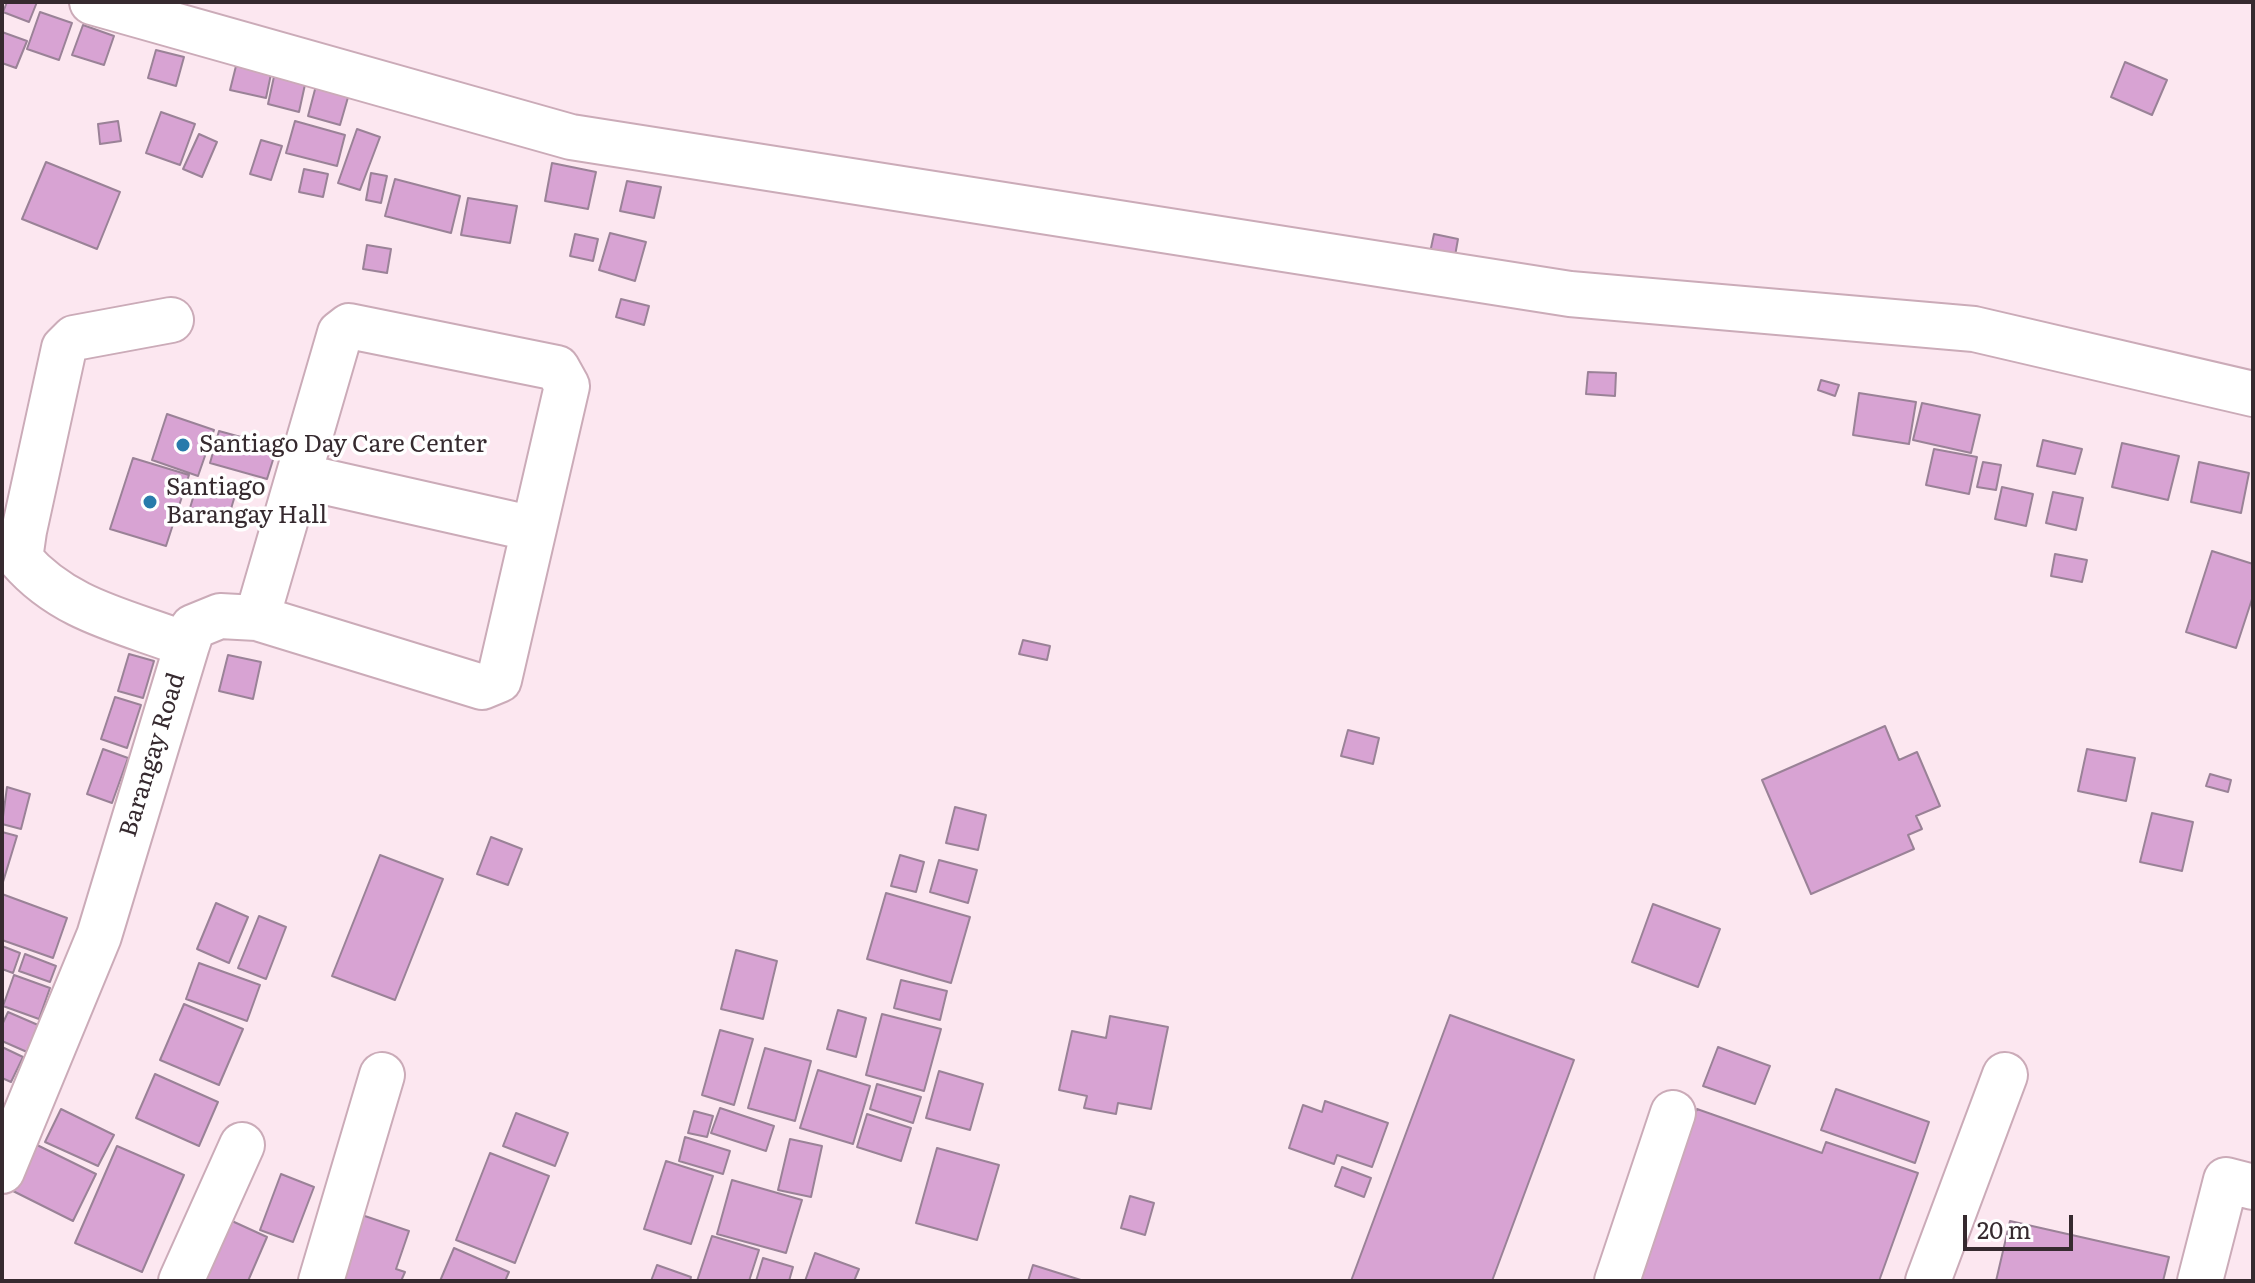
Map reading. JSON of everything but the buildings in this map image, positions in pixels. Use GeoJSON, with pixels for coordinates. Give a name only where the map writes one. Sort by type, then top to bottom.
{"type":"FeatureCollection","features":[{"type":"Feature","properties":{"kind":"street"},"geometry":{"type":"LineString","coordinates":[[92,2],[571,137],[1570,294],[1974,329],[2253,394]]}},
{"type":"Feature","properties":{"kind":"street","name":"Barangay Road"},"geometry":{"type":"LineString","coordinates":[[2,1171],[99,936],[187,645],[81,608],[40,582],[20,559],[64,348],[74,338],[171,320]]}},
{"type":"Feature","properties":{"kind":"street"},"geometry":{"type":"LineString","coordinates":[[187,645],[193,627],[220,616],[257,618],[482,687],[499,680],[567,386],[557,368],[349,326],[340,333],[257,618]]}},
{"type":"Feature","properties":{"kind":"street"},"geometry":{"type":"LineString","coordinates":[[299,476],[534,529]]}},
{"type":"Feature","properties":{"kind":"street"},"geometry":{"type":"LineString","coordinates":[[321,1281],[382,1075]]}},
{"type":"Feature","properties":{"kind":"street"},"geometry":{"type":"LineString","coordinates":[[1928,1281],[2005,1075]]}},
{"type":"Feature","properties":{"kind":"street"},"geometry":{"type":"LineString","coordinates":[[1617,1281],[1673,1113]]}},
{"type":"Feature","properties":{"kind":"street"},"geometry":{"type":"LineString","coordinates":[[181,1281],[242,1145]]}},
{"type":"Feature","properties":{"kind":"street"},"geometry":{"type":"LineString","coordinates":[[2200,1281],[2226,1180],[2253,1187]]}},
{"type":"Feature","properties":{"kind":"place","name":"Santiago Day Care Center"},"geometry":{"type":"Point","coordinates":[183,445]}},
{"type":"Feature","properties":{"kind":"place","name":"Santiago Barangay Hall"},"geometry":{"type":"Point","coordinates":[150,502]}}]}
